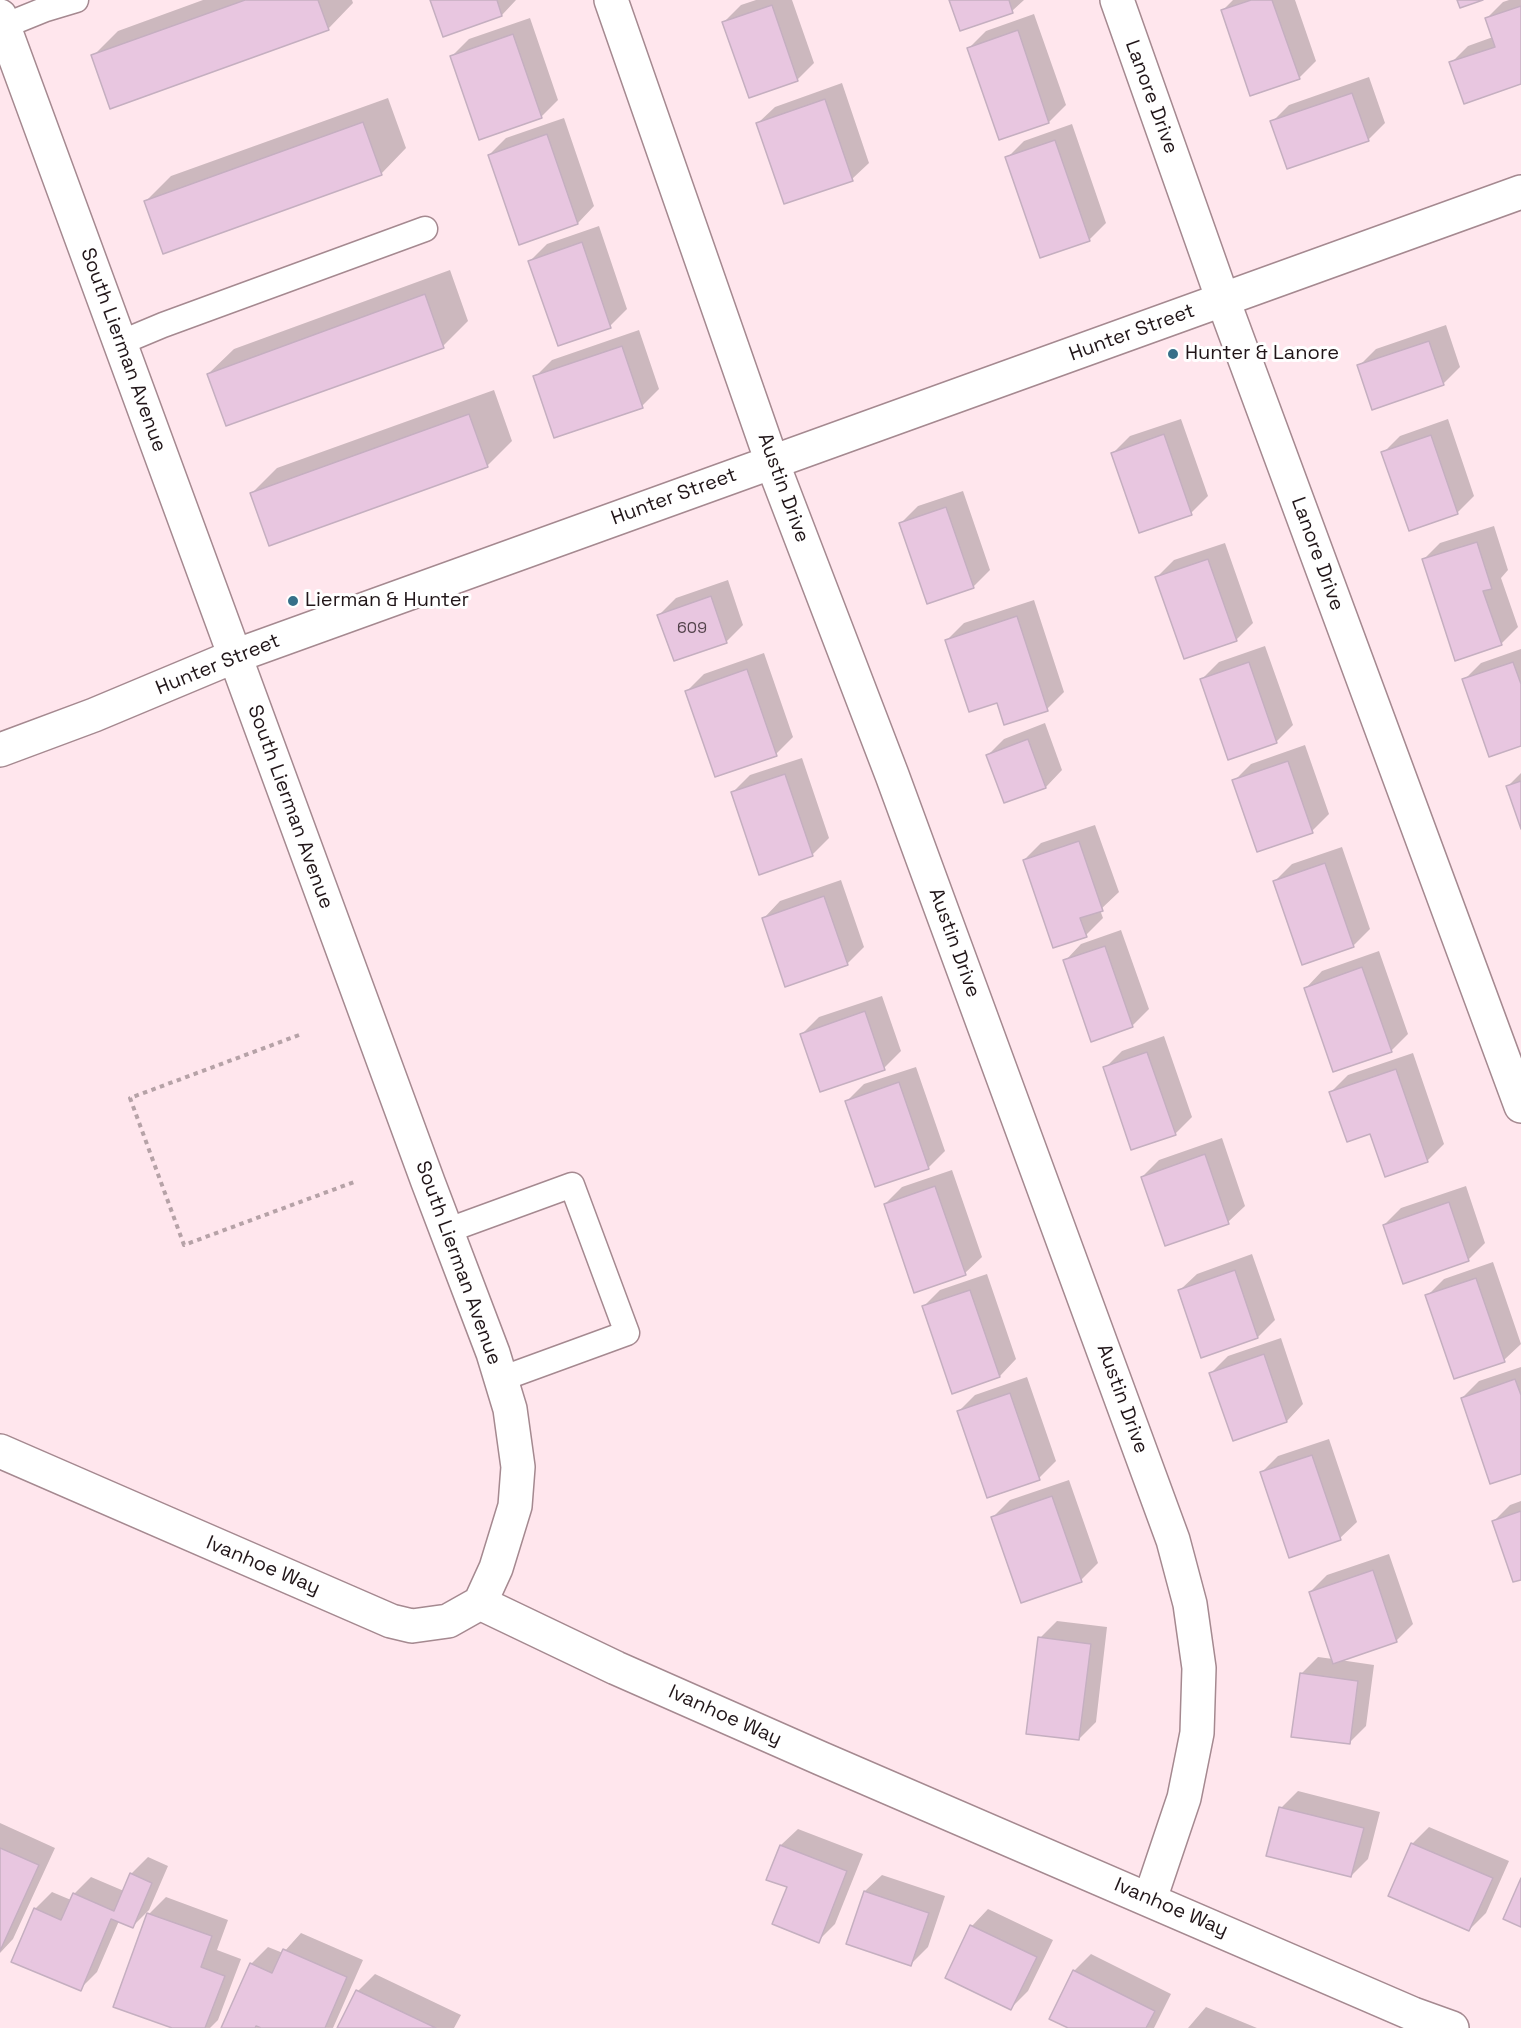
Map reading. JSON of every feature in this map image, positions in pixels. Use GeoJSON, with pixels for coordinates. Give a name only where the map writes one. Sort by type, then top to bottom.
{"type":"FeatureCollection","features":[{"type":"Feature","properties":{"kind":"street","name":"Austin Drive"},"geometry":{"type":"LineString","coordinates":[[611,0],[772,462],[892,775],[1169,1528],[1179,1561],[1190,1604],[1199,1668],[1197,1733],[1184,1798],[1150,1899]]}},
{"type":"Feature","properties":{"kind":"street","name":"Lanore Drive"},"geometry":{"type":"LineString","coordinates":[[1117,0],[1223,300],[1521,1106]]}},
{"type":"Feature","properties":{"kind":"street","name":"South Lierman Avenue"},"geometry":{"type":"LineString","coordinates":[[2,21],[501,1378],[510,1409],[518,1467],[515,1506],[496,1568],[480,1603]]}},
{"type":"Feature","properties":{"kind":"street","name":"Hunter Street"},"geometry":{"type":"LineString","coordinates":[[0,750],[94,715],[235,656],[1521,192]]}},
{"type":"Feature","properties":{"kind":"street","name":"Ivanhoe Way"},"geometry":{"type":"LineString","coordinates":[[0,1451],[391,1621],[412,1626],[448,1621],[480,1603],[616,1668],[820,1758],[1413,2014],[1452,2028]]}},
{"type":"Feature","properties":{"kind":"lane"},"geometry":{"type":"LineString","coordinates":[[2,21],[76,0]]}},
{"type":"Feature","properties":{"kind":"lane"},"geometry":{"type":"LineString","coordinates":[[120,343],[163,324],[425,229]]}},
{"type":"Feature","properties":{"kind":"lane"},"geometry":{"type":"LineString","coordinates":[[446,1231],[572,1185],[627,1333],[501,1378]]}},
{"type":"Feature","properties":{"kind":"path"},"geometry":{"type":"LineString","coordinates":[[299,1035],[130,1098],[184,1245],[354,1182]]}},
{"type":"Feature","properties":{"kind":"building"},"geometry":{"type":"Polygon","coordinates":[[[245,0],[318,0],[329,30],[110,109],[91,55],[245,0]]]}},
{"type":"Feature","properties":{"kind":"building"},"geometry":{"type":"Polygon","coordinates":[[[430,0],[497,0],[502,16],[443,37],[430,0]]]}},
{"type":"Feature","properties":{"kind":"building"},"geometry":{"type":"Polygon","coordinates":[[[949,0],[1009,0],[1013,13],[960,31],[949,0]]]}},
{"type":"Feature","properties":{"kind":"building"},"geometry":{"type":"Polygon","coordinates":[[[1251,0],[1272,0],[1300,79],[1250,96],[1221,10],[1251,0]]]}},
{"type":"Feature","properties":{"kind":"building"},"geometry":{"type":"Polygon","coordinates":[[[1457,0],[1483,0],[1460,8],[1457,0]]]}},
{"type":"Feature","properties":{"kind":"building"},"geometry":{"type":"Polygon","coordinates":[[[772,5],[798,81],[749,98],[722,22],[772,5]]]}},
{"type":"Feature","properties":{"kind":"building"},"geometry":{"type":"Polygon","coordinates":[[[1521,6],[1521,84],[1464,104],[1449,62],[1495,47],[1485,18],[1521,6]]]}},
{"type":"Feature","properties":{"kind":"building"},"geometry":{"type":"Polygon","coordinates":[[[1018,30],[1049,123],[999,140],[967,48],[1018,30]]]}},
{"type":"Feature","properties":{"kind":"building"},"geometry":{"type":"Polygon","coordinates":[[[513,34],[542,118],[479,140],[450,56],[513,34]]]}},
{"type":"Feature","properties":{"kind":"building"},"geometry":{"type":"Polygon","coordinates":[[[1352,93],[1369,141],[1287,169],[1270,121],[1352,93]]]}},
{"type":"Feature","properties":{"kind":"building"},"geometry":{"type":"Polygon","coordinates":[[[825,99],[853,181],[784,204],[756,123],[825,99]]]}},
{"type":"Feature","properties":{"kind":"building"},"geometry":{"type":"Polygon","coordinates":[[[363,122],[382,175],[163,254],[144,201],[363,122]]]}},
{"type":"Feature","properties":{"kind":"building"},"geometry":{"type":"Polygon","coordinates":[[[547,134],[578,224],[519,245],[488,155],[547,134]]]}},
{"type":"Feature","properties":{"kind":"building"},"geometry":{"type":"Polygon","coordinates":[[[1055,140],[1090,241],[1040,258],[1005,157],[1055,140]]]}},
{"type":"Feature","properties":{"kind":"building"},"geometry":{"type":"Polygon","coordinates":[[[582,242],[611,328],[558,346],[528,261],[582,242]]]}},
{"type":"Feature","properties":{"kind":"building"},"geometry":{"type":"Polygon","coordinates":[[[425,294],[444,348],[226,426],[207,374],[425,294]]]}},
{"type":"Feature","properties":{"kind":"building"},"geometry":{"type":"Polygon","coordinates":[[[1429,341],[1444,385],[1372,410],[1357,365],[1429,341]]]}},
{"type":"Feature","properties":{"kind":"building"},"geometry":{"type":"Polygon","coordinates":[[[622,346],[643,408],[554,438],[533,376],[622,346]]]}},
{"type":"Feature","properties":{"kind":"building"},"geometry":{"type":"Polygon","coordinates":[[[469,414],[488,467],[269,546],[250,493],[469,414]]]}},
{"type":"Feature","properties":{"kind":"building"},"geometry":{"type":"Polygon","coordinates":[[[1164,434],[1192,515],[1139,533],[1111,453],[1164,434]]]}},
{"type":"Feature","properties":{"kind":"building"},"geometry":{"type":"Polygon","coordinates":[[[1431,435],[1458,514],[1409,531],[1381,452],[1431,435]]]}},
{"type":"Feature","properties":{"kind":"building"},"geometry":{"type":"Polygon","coordinates":[[[946,507],[974,588],[927,604],[899,523],[946,507]]]}},
{"type":"Feature","properties":{"kind":"building"},"geometry":{"type":"Polygon","coordinates":[[[1477,542],[1492,589],[1483,591],[1502,645],[1455,661],[1422,559],[1477,542]]]}},
{"type":"Feature","properties":{"kind":"building"},"geometry":{"type":"Polygon","coordinates":[[[1208,559],[1237,641],[1184,659],[1155,577],[1208,559]]]}},
{"type":"Feature","properties":{"kind":"building"},"geometry":{"type":"Polygon","coordinates":[[[711,596],[727,643],[674,661],[657,615],[711,596]]]}},
{"type":"Feature","properties":{"kind":"building"},"geometry":{"type":"Polygon","coordinates":[[[1017,616],[1048,711],[1004,725],[997,703],[969,712],[945,640],[1017,616]]]}},
{"type":"Feature","properties":{"kind":"building"},"geometry":{"type":"Polygon","coordinates":[[[1249,662],[1277,743],[1228,760],[1200,679],[1249,662]]]}},
{"type":"Feature","properties":{"kind":"building"},"geometry":{"type":"Polygon","coordinates":[[[1513,662],[1521,684],[1521,746],[1489,757],[1462,679],[1513,662]]]}},
{"type":"Feature","properties":{"kind":"building"},"geometry":{"type":"Polygon","coordinates":[[[747,669],[777,756],[715,777],[685,691],[747,669]]]}},
{"type":"Feature","properties":{"kind":"building"},"geometry":{"type":"Polygon","coordinates":[[[1028,739],[1046,788],[1004,803],[986,755],[1028,739]]]}},
{"type":"Feature","properties":{"kind":"building"},"geometry":{"type":"Polygon","coordinates":[[[1288,761],[1313,833],[1257,852],[1232,780],[1288,761]]]}},
{"type":"Feature","properties":{"kind":"building"},"geometry":{"type":"Polygon","coordinates":[[[785,774],[813,856],[759,875],[731,792],[785,774]]]}},
{"type":"Feature","properties":{"kind":"building"},"geometry":{"type":"Polygon","coordinates":[[[1521,781],[1521,829],[1506,786],[1521,781]]]}},
{"type":"Feature","properties":{"kind":"building"},"geometry":{"type":"Polygon","coordinates":[[[1079,841],[1103,911],[1080,918],[1087,937],[1053,948],[1023,860],[1079,841]]]}},
{"type":"Feature","properties":{"kind":"building"},"geometry":{"type":"Polygon","coordinates":[[[1325,863],[1354,947],[1302,965],[1273,881],[1325,863]]]}},
{"type":"Feature","properties":{"kind":"building"},"geometry":{"type":"Polygon","coordinates":[[[824,896],[848,965],[785,987],[762,918],[824,896]]]}},
{"type":"Feature","properties":{"kind":"building"},"geometry":{"type":"Polygon","coordinates":[[[1105,946],[1133,1027],[1091,1042],[1063,960],[1105,946]]]}},
{"type":"Feature","properties":{"kind":"building"},"geometry":{"type":"Polygon","coordinates":[[[1362,967],[1392,1052],[1333,1072],[1304,988],[1362,967]]]}},
{"type":"Feature","properties":{"kind":"building"},"geometry":{"type":"Polygon","coordinates":[[[865,1011],[885,1070],[820,1092],[800,1034],[865,1011]]]}},
{"type":"Feature","properties":{"kind":"building"},"geometry":{"type":"Polygon","coordinates":[[[1147,1052],[1176,1135],[1131,1150],[1103,1067],[1147,1052]]]}},
{"type":"Feature","properties":{"kind":"building"},"geometry":{"type":"Polygon","coordinates":[[[1396,1069],[1428,1162],[1385,1177],[1370,1134],[1347,1142],[1329,1092],[1396,1069]]]}},
{"type":"Feature","properties":{"kind":"building"},"geometry":{"type":"Polygon","coordinates":[[[899,1082],[929,1169],[875,1187],[845,1101],[899,1082]]]}},
{"type":"Feature","properties":{"kind":"building"},"geometry":{"type":"Polygon","coordinates":[[[1205,1154],[1229,1224],[1165,1246],[1141,1177],[1205,1154]]]}},
{"type":"Feature","properties":{"kind":"building"},"geometry":{"type":"Polygon","coordinates":[[[935,1186],[966,1275],[914,1293],[884,1204],[935,1186]]]}},
{"type":"Feature","properties":{"kind":"building"},"geometry":{"type":"Polygon","coordinates":[[[1449,1202],[1469,1261],[1403,1284],[1383,1225],[1449,1202]]]}},
{"type":"Feature","properties":{"kind":"building"},"geometry":{"type":"Polygon","coordinates":[[[1235,1270],[1258,1338],[1201,1358],[1178,1290],[1235,1270]]]}},
{"type":"Feature","properties":{"kind":"building"},"geometry":{"type":"Polygon","coordinates":[[[1476,1278],[1505,1362],[1454,1379],[1425,1295],[1476,1278]]]}},
{"type":"Feature","properties":{"kind":"building"},"geometry":{"type":"Polygon","coordinates":[[[970,1290],[1000,1377],[952,1394],[922,1306],[970,1290]]]}},
{"type":"Feature","properties":{"kind":"building"},"geometry":{"type":"Polygon","coordinates":[[[1264,1354],[1287,1422],[1233,1441],[1209,1373],[1264,1354]]]}},
{"type":"Feature","properties":{"kind":"building"},"geometry":{"type":"Polygon","coordinates":[[[1515,1379],[1521,1395],[1521,1474],[1490,1484],[1461,1398],[1515,1379]]]}},
{"type":"Feature","properties":{"kind":"building"},"geometry":{"type":"Polygon","coordinates":[[[1010,1393],[1040,1480],[987,1498],[957,1411],[1010,1393]]]}},
{"type":"Feature","properties":{"kind":"building"},"geometry":{"type":"Polygon","coordinates":[[[1312,1455],[1341,1540],[1289,1558],[1260,1472],[1312,1455]]]}},
{"type":"Feature","properties":{"kind":"building"},"geometry":{"type":"Polygon","coordinates":[[[1052,1496],[1082,1582],[1021,1603],[991,1517],[1052,1496]]]}},
{"type":"Feature","properties":{"kind":"building"},"geometry":{"type":"Polygon","coordinates":[[[1521,1511],[1521,1580],[1513,1582],[1492,1521],[1521,1511]]]}},
{"type":"Feature","properties":{"kind":"building"},"geometry":{"type":"Polygon","coordinates":[[[1373,1570],[1397,1642],[1333,1664],[1309,1592],[1373,1570]]]}},
{"type":"Feature","properties":{"kind":"building"},"geometry":{"type":"Polygon","coordinates":[[[1038,1637],[1091,1644],[1079,1740],[1026,1734],[1038,1637]]]}},
{"type":"Feature","properties":{"kind":"building"},"geometry":{"type":"Polygon","coordinates":[[[1300,1673],[1358,1681],[1350,1744],[1291,1737],[1300,1673]]]}},
{"type":"Feature","properties":{"kind":"building"},"geometry":{"type":"Polygon","coordinates":[[[1279,1807],[1364,1828],[1351,1877],[1266,1856],[1279,1807]]]}},
{"type":"Feature","properties":{"kind":"building"},"geometry":{"type":"Polygon","coordinates":[[[1411,1843],[1493,1878],[1469,1931],[1388,1896],[1411,1843]]]}},
{"type":"Feature","properties":{"kind":"building"},"geometry":{"type":"Polygon","coordinates":[[[780,1845],[847,1871],[819,1943],[772,1924],[787,1887],[766,1880],[780,1845]]]}},
{"type":"Feature","properties":{"kind":"building"},"geometry":{"type":"Polygon","coordinates":[[[0,1848],[39,1865],[0,1951],[0,1848]]]}},
{"type":"Feature","properties":{"kind":"building"},"geometry":{"type":"Polygon","coordinates":[[[130,1873],[152,1883],[133,1928],[111,1919],[81,1991],[11,1962],[34,1908],[61,1920],[73,1893],[114,1911],[130,1873]]]}},
{"type":"Feature","properties":{"kind":"building"},"geometry":{"type":"Polygon","coordinates":[[[1521,1878],[1521,1927],[1503,1919],[1521,1878]]]}},
{"type":"Feature","properties":{"kind":"building"},"geometry":{"type":"Polygon","coordinates":[[[864,1891],[929,1913],[911,1966],[846,1944],[864,1891]]]}},
{"type":"Feature","properties":{"kind":"building"},"geometry":{"type":"Polygon","coordinates":[[[147,1913],[212,1936],[201,1967],[225,1976],[205,2028],[172,2028],[113,2007],[147,1913]]]}},
{"type":"Feature","properties":{"kind":"building"},"geometry":{"type":"Polygon","coordinates":[[[970,1925],[1037,1957],[1011,2010],[945,1978],[970,1925]]]}},
{"type":"Feature","properties":{"kind":"building"},"geometry":{"type":"Polygon","coordinates":[[[283,1949],[347,1977],[325,2028],[261,2028],[256,2026],[255,2028],[221,2028],[250,1963],[272,1973],[283,1949]]]}},
{"type":"Feature","properties":{"kind":"building"},"geometry":{"type":"Polygon","coordinates":[[[1073,1970],[1155,2011],[1146,2028],[1068,2028],[1049,2019],[1073,1970]]]}},
{"type":"Feature","properties":{"kind":"building"},"geometry":{"type":"Polygon","coordinates":[[[356,1990],[436,2028],[337,2028],[356,1990]]]}},
{"type":"Feature","properties":{"kind":"place","name":"Hunter & Lanore"},"geometry":{"type":"Point","coordinates":[1173,354]}},
{"type":"Feature","properties":{"kind":"place","name":"Lierman & Hunter"},"geometry":{"type":"Point","coordinates":[293,601]}}]}
